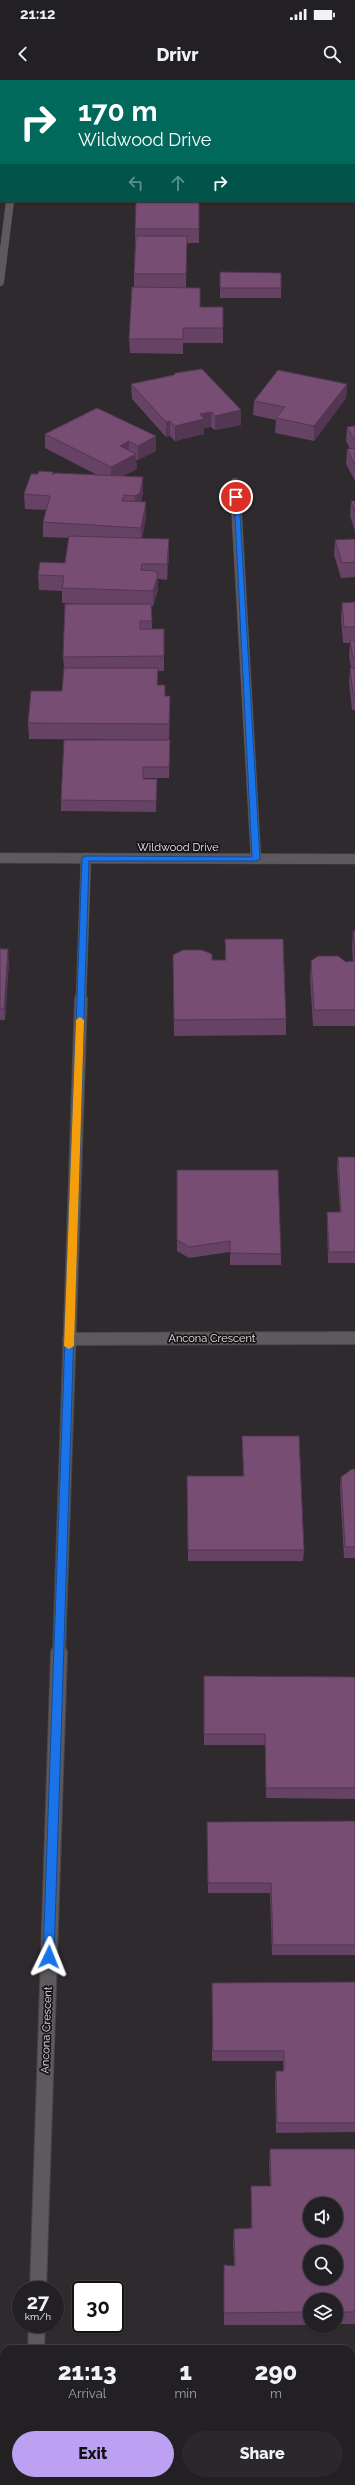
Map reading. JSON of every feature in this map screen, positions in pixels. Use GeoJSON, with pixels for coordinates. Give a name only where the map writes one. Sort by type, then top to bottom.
{"type":"FeatureCollection","features":[{"type":"Feature","properties":{"kind":"street"},"geometry":{"type":"LineString","coordinates":[[0,282],[10,202]]}},
{"type":"Feature","properties":{"kind":"street"},"geometry":{"type":"LineString","coordinates":[[235,482],[256,859]]}},
{"type":"Feature","properties":{"kind":"street","name":"Wildwood Drive"},"geometry":{"type":"LineString","coordinates":[[0,858],[355,859]]}},
{"type":"Feature","properties":{"kind":"street","name":"Ancona Crescent"},"geometry":{"type":"LineString","coordinates":[[38,2281],[86,858]]}},
{"type":"Feature","properties":{"kind":"street","name":"Ancona Crescent"},"geometry":{"type":"LineString","coordinates":[[69,1339],[355,1338]]}},
{"type":"Feature","properties":{"kind":"street"},"geometry":{"type":"LineString","coordinates":[[36,2345],[37,2333]]}},
{"type":"Feature","properties":{"kind":"building"},"geometry":{"type":"Polygon","coordinates":[[[136,202],[199,202],[199,229],[135,229],[136,202]]]}},
{"type":"Feature","properties":{"kind":"building"},"geometry":{"type":"Polygon","coordinates":[[[136,236],[187,236],[186,274],[134,274],[136,236]]]}},
{"type":"Feature","properties":{"kind":"building"},"geometry":{"type":"Polygon","coordinates":[[[220,272],[281,273],[281,288],[220,288],[220,272]]]}},
{"type":"Feature","properties":{"kind":"building"},"geometry":{"type":"Polygon","coordinates":[[[132,287],[200,288],[200,307],[223,307],[223,328],[183,328],[183,339],[129,339],[132,287]]]}},
{"type":"Feature","properties":{"kind":"building"},"geometry":{"type":"Polygon","coordinates":[[[202,369],[241,410],[215,416],[212,412],[200,414],[204,419],[175,426],[170,421],[166,422],[131,384],[174,375],[175,373],[202,369]]]}},
{"type":"Feature","properties":{"kind":"building"},"geometry":{"type":"Polygon","coordinates":[[[278,370],[347,384],[314,426],[276,418],[285,407],[254,401],[278,370]]]}},
{"type":"Feature","properties":{"kind":"building"},"geometry":{"type":"Polygon","coordinates":[[[97,408],[156,436],[138,446],[129,441],[120,446],[136,454],[111,467],[45,434],[97,408]]]}},
{"type":"Feature","properties":{"kind":"building"},"geometry":{"type":"Polygon","coordinates":[[[355,426],[355,441],[347,427],[355,426]]]}},
{"type":"Feature","properties":{"kind":"building"},"geometry":{"type":"Polygon","coordinates":[[[355,448],[355,465],[347,449],[355,448]]]}},
{"type":"Feature","properties":{"kind":"building"},"geometry":{"type":"Polygon","coordinates":[[[39,471],[53,472],[53,475],[55,473],[143,477],[140,493],[135,496],[124,495],[122,501],[146,502],[141,528],[43,522],[50,496],[24,494],[31,474],[38,474],[39,471]]]}},
{"type":"Feature","properties":{"kind":"building"},"geometry":{"type":"Polygon","coordinates":[[[351,501],[355,501],[355,513],[351,501]]]}},
{"type":"Feature","properties":{"kind":"building"},"geometry":{"type":"Polygon","coordinates":[[[69,536],[169,539],[167,564],[142,564],[141,570],[155,571],[158,575],[153,591],[62,588],[64,576],[38,575],[40,562],[65,563],[69,536]]]}},
{"type":"Feature","properties":{"kind":"building"},"geometry":{"type":"Polygon","coordinates":[[[355,539],[355,562],[342,563],[335,540],[355,539]]]}},
{"type":"Feature","properties":{"kind":"building"},"geometry":{"type":"Polygon","coordinates":[[[355,602],[355,627],[344,627],[342,603],[355,602]]]}},
{"type":"Feature","properties":{"kind":"building"},"geometry":{"type":"Polygon","coordinates":[[[65,604],[151,604],[152,621],[140,621],[140,629],[164,629],[164,656],[63,657],[65,604]]]}},
{"type":"Feature","properties":{"kind":"building"},"geometry":{"type":"Polygon","coordinates":[[[350,640],[355,640],[355,658],[353,658],[350,640]]]}},
{"type":"Feature","properties":{"kind":"building"},"geometry":{"type":"Polygon","coordinates":[[[64,668],[158,668],[157,685],[165,685],[165,696],[170,696],[169,724],[28,723],[31,691],[62,691],[64,668]]]}},
{"type":"Feature","properties":{"kind":"building"},"geometry":{"type":"Polygon","coordinates":[[[350,668],[355,668],[355,694],[353,694],[350,668]]]}},
{"type":"Feature","properties":{"kind":"building"},"geometry":{"type":"Polygon","coordinates":[[[64,740],[170,740],[169,767],[143,767],[143,779],[157,779],[156,801],[61,800],[64,740]]]}},
{"type":"Feature","properties":{"kind":"building"},"geometry":{"type":"Polygon","coordinates":[[[353,931],[355,931],[355,958],[353,931]]]}},
{"type":"Feature","properties":{"kind":"building"},"geometry":{"type":"Polygon","coordinates":[[[225,939],[283,939],[286,1019],[174,1020],[173,955],[183,950],[202,950],[212,954],[212,960],[226,960],[225,939]]]}},
{"type":"Feature","properties":{"kind":"building"},"geometry":{"type":"Polygon","coordinates":[[[0,949],[8,949],[4,1009],[0,1009],[0,949]]]}},
{"type":"Feature","properties":{"kind":"building"},"geometry":{"type":"Polygon","coordinates":[[[318,956],[338,956],[346,962],[355,961],[355,1010],[314,1010],[311,961],[318,956]]]}},
{"type":"Feature","properties":{"kind":"building"},"geometry":{"type":"Polygon","coordinates":[[[338,1157],[355,1157],[355,1252],[329,1252],[327,1212],[341,1212],[338,1157]]]}},
{"type":"Feature","properties":{"kind":"building"},"geometry":{"type":"Polygon","coordinates":[[[177,1170],[278,1170],[281,1254],[230,1253],[230,1241],[189,1247],[177,1240],[177,1170]]]}},
{"type":"Feature","properties":{"kind":"building"},"geometry":{"type":"Polygon","coordinates":[[[242,1436],[299,1436],[304,1550],[188,1550],[187,1476],[244,1476],[242,1436]]]}},
{"type":"Feature","properties":{"kind":"building"},"geometry":{"type":"Polygon","coordinates":[[[352,1469],[355,1469],[355,1547],[345,1547],[341,1477],[352,1469]]]}},
{"type":"Feature","properties":{"kind":"building"},"geometry":{"type":"Polygon","coordinates":[[[204,1676],[355,1677],[355,1788],[266,1788],[265,1734],[204,1734],[204,1676]]]}},
{"type":"Feature","properties":{"kind":"building"},"geometry":{"type":"Polygon","coordinates":[[[355,1821],[355,1945],[273,1945],[271,1883],[208,1883],[207,1822],[355,1821]]]}},
{"type":"Feature","properties":{"kind":"building"},"geometry":{"type":"Polygon","coordinates":[[[355,1982],[355,2123],[277,2123],[276,2071],[284,2071],[284,2051],[213,2051],[212,1983],[355,1982]]]}},
{"type":"Feature","properties":{"kind":"building"},"geometry":{"type":"Polygon","coordinates":[[[270,2149],[355,2149],[355,2312],[343,2312],[343,2293],[303,2293],[303,2312],[224,2313],[224,2265],[235,2266],[234,2229],[252,2228],[251,2186],[271,2186],[270,2149]]]}},
{"type":"Feature","properties":{"kind":"slow traffic"},"geometry":{"type":"LineString","coordinates":[[69,1346],[80,1020]]}},
{"type":"Feature","properties":{"kind":"route"},"geometry":{"type":"LineString","coordinates":[[49,1957],[86,858],[256,859],[236,497]]}}]}
